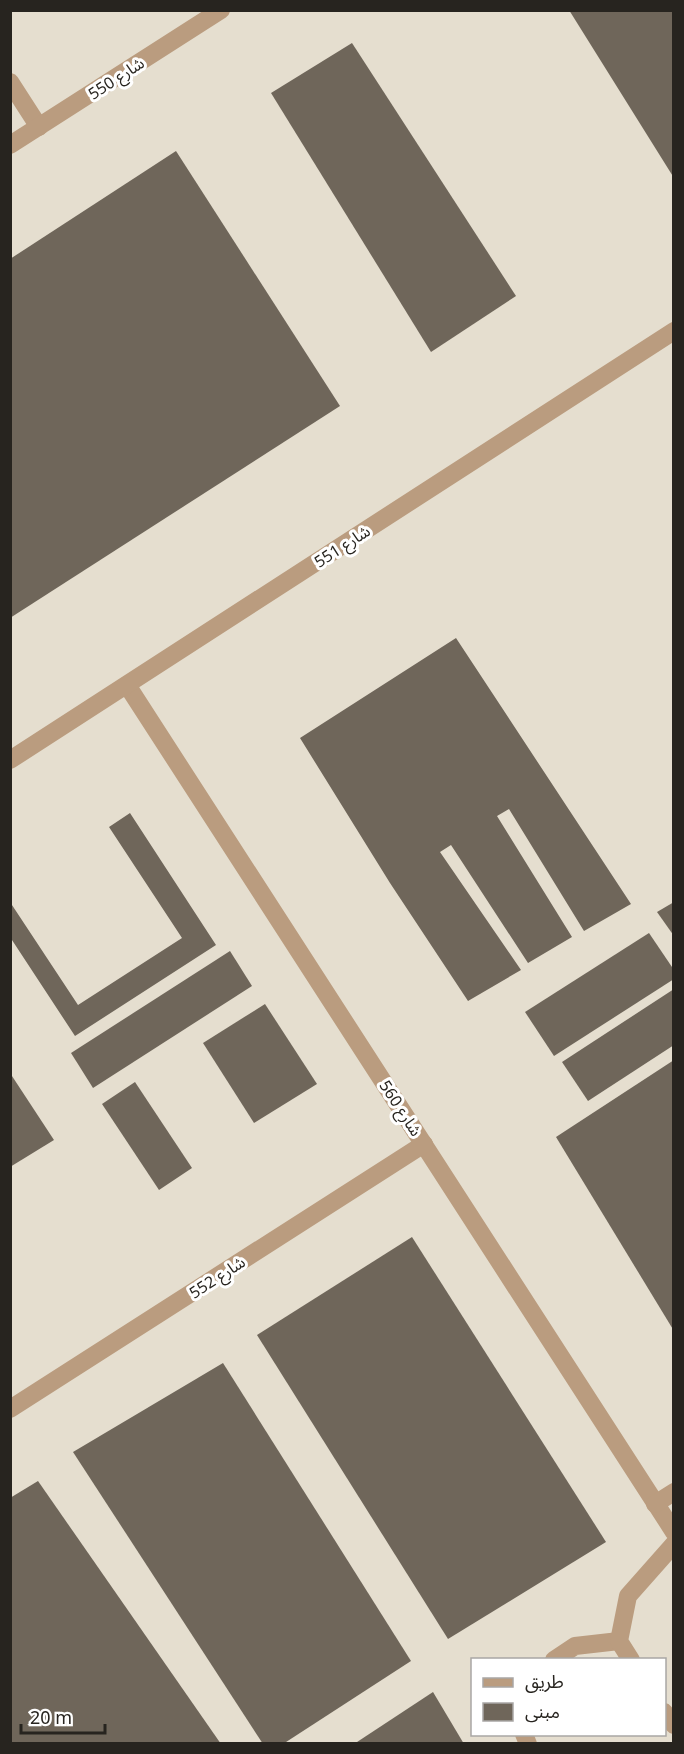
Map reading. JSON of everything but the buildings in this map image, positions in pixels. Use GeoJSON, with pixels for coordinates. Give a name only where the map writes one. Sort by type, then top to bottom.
{"type":"FeatureCollection","features":[{"type":"Feature","properties":{"kind":"street","name":"شارع 550"},"geometry":{"type":"LineString","coordinates":[[10,145],[221,10]]}},
{"type":"Feature","properties":{"kind":"street"},"geometry":{"type":"LineString","coordinates":[[10,82],[39,127]]}},
{"type":"Feature","properties":{"kind":"street","name":"شارع 551"},"geometry":{"type":"LineString","coordinates":[[10,760],[674,331]]}},
{"type":"Feature","properties":{"kind":"street","name":"شارع 560"},"geometry":{"type":"LineString","coordinates":[[127,685],[674,1532]]}},
{"type":"Feature","properties":{"kind":"street","name":"شارع 552"},"geometry":{"type":"LineString","coordinates":[[10,1409],[424,1144]]}},
{"type":"Feature","properties":{"kind":"street"},"geometry":{"type":"LineString","coordinates":[[655,1504],[674,1492]]}},
{"type":"Feature","properties":{"kind":"street"},"geometry":{"type":"LineString","coordinates":[[630,1658],[619,1641],[628,1596],[674,1544]]}},
{"type":"Feature","properties":{"kind":"street"},"geometry":{"type":"LineString","coordinates":[[556,1658],[575,1646],[619,1641]]}}]}
